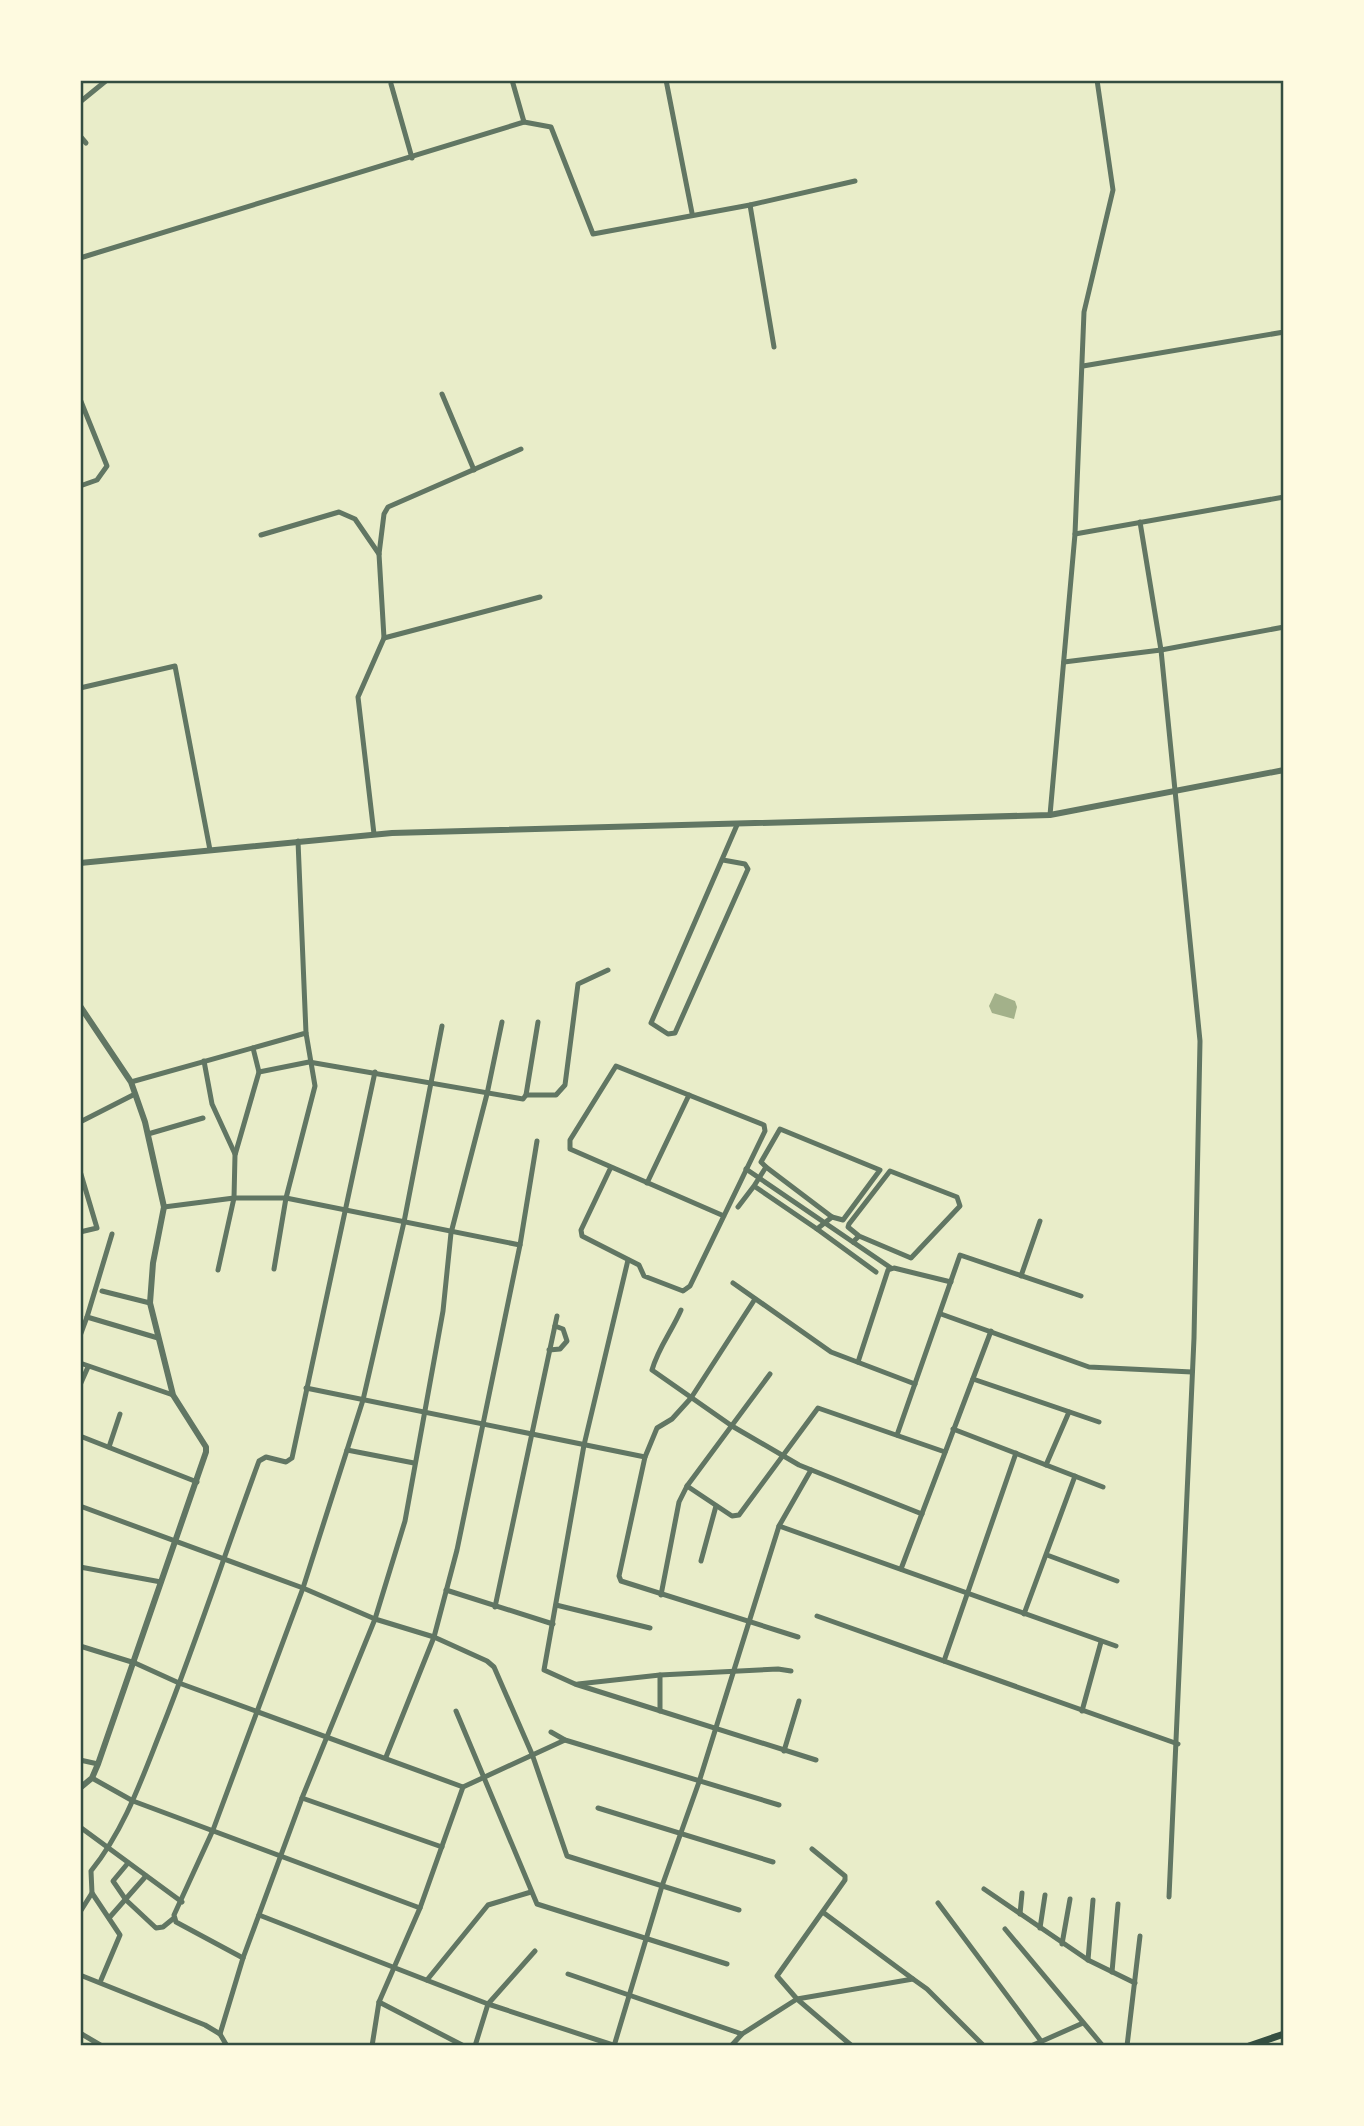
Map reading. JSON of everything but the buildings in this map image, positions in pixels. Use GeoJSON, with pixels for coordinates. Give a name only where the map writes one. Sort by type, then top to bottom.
{"type":"FeatureCollection","features":[{"type":"Feature","properties":{"kind":"main road"},"geometry":{"type":"LineString","coordinates":[[1249,2046],[1283,2034]]}},
{"type":"Feature","properties":{"kind":"street"},"geometry":{"type":"LineString","coordinates":[[80,102],[107,80]]}},
{"type":"Feature","properties":{"kind":"street"},"geometry":{"type":"LineString","coordinates":[[512,80],[524,122]]}},
{"type":"Feature","properties":{"kind":"street"},"geometry":{"type":"LineString","coordinates":[[666,80],[692,213]]}},
{"type":"Feature","properties":{"kind":"street"},"geometry":{"type":"LineString","coordinates":[[1050,815],[1075,534],[1084,312],[1112,190],[1097,80]]}},
{"type":"Feature","properties":{"kind":"street"},"geometry":{"type":"LineString","coordinates":[[391,84],[412,158]]}},
{"type":"Feature","properties":{"kind":"street"},"geometry":{"type":"LineString","coordinates":[[80,258],[524,122],[551,127],[593,234],[692,213],[750,205],[855,181]]}},
{"type":"Feature","properties":{"kind":"street"},"geometry":{"type":"LineString","coordinates":[[80,136],[86,142]]}},
{"type":"Feature","properties":{"kind":"street"},"geometry":{"type":"LineString","coordinates":[[750,205],[774,346]]}},
{"type":"Feature","properties":{"kind":"street"},"geometry":{"type":"LineString","coordinates":[[1083,366],[1283,332]]}},
{"type":"Feature","properties":{"kind":"street"},"geometry":{"type":"LineString","coordinates":[[442,394],[474,470]]}},
{"type":"Feature","properties":{"kind":"street"},"geometry":{"type":"LineString","coordinates":[[80,399],[107,466],[97,480],[80,486]]}},
{"type":"Feature","properties":{"kind":"street"},"geometry":{"type":"LineString","coordinates":[[374,834],[358,697],[384,638],[379,554],[384,514],[388,507],[521,449]]}},
{"type":"Feature","properties":{"kind":"street"},"geometry":{"type":"LineString","coordinates":[[1075,534],[1283,497]]}},
{"type":"Feature","properties":{"kind":"street"},"geometry":{"type":"LineString","coordinates":[[261,534],[339,512],[355,519],[379,554]]}},
{"type":"Feature","properties":{"kind":"street"},"geometry":{"type":"LineString","coordinates":[[1140,522],[1161,650],[1200,1041],[1192,1372],[1178,1744],[1169,1897]]}},
{"type":"Feature","properties":{"kind":"street"},"geometry":{"type":"LineString","coordinates":[[384,638],[540,597]]}},
{"type":"Feature","properties":{"kind":"street"},"geometry":{"type":"LineString","coordinates":[[1064,662],[1161,650],[1283,626]]}},
{"type":"Feature","properties":{"kind":"street"},"geometry":{"type":"LineString","coordinates":[[80,688],[175,666],[210,849]]}},
{"type":"Feature","properties":{"kind":"street"},"geometry":{"type":"LineString","coordinates":[[80,863],[374,834],[491,828],[737,825],[1050,815],[1283,771]]}},
{"type":"Feature","properties":{"kind":"street"},"geometry":{"type":"LineString","coordinates":[[723,860],[744,864],[748,869],[675,1033],[668,1034],[651,1023],[737,825]]}},
{"type":"Feature","properties":{"kind":"street"},"geometry":{"type":"LineString","coordinates":[[274,1269],[286,1198],[315,1086],[306,1033],[298,841]]}},
{"type":"Feature","properties":{"kind":"street"},"geometry":{"type":"LineString","coordinates":[[258,1072],[309,1062],[519,1099],[526,1095],[556,1095],[565,1085],[578,984],[608,970]]}},
{"type":"Feature","properties":{"kind":"street"},"geometry":{"type":"LineString","coordinates":[[80,1006],[131,1082],[148,1134],[164,1207],[153,1263],[150,1303],[173,1395],[206,1447],[177,1543],[98,1764],[92,1778],[80,1788]]}},
{"type":"Feature","properties":{"kind":"street"},"geometry":{"type":"LineString","coordinates":[[220,2034],[243,1958],[302,1798],[375,1619],[405,1521],[443,1311],[451,1233],[487,1094],[502,1021]]}},
{"type":"Feature","properties":{"kind":"street"},"geometry":{"type":"LineString","coordinates":[[526,1095],[538,1021]]}},
{"type":"Feature","properties":{"kind":"street"},"geometry":{"type":"LineString","coordinates":[[128,1863],[113,1881],[126,1899],[156,1927],[163,1927],[174,1919],[212,1830],[303,1588],[363,1400],[404,1222],[442,1026]]}},
{"type":"Feature","properties":{"kind":"street"},"geometry":{"type":"LineString","coordinates":[[131,1082],[306,1033]]}},
{"type":"Feature","properties":{"kind":"street"},"geometry":{"type":"LineString","coordinates":[[218,1270],[234,1198],[235,1155],[258,1072],[253,1048]]}},
{"type":"Feature","properties":{"kind":"street"},"geometry":{"type":"LineString","coordinates":[[204,1061],[212,1104],[235,1155]]}},
{"type":"Feature","properties":{"kind":"street"},"geometry":{"type":"LineString","coordinates":[[611,1167],[581,1230],[582,1236],[639,1265],[644,1276],[679,1292],[686,1289],[724,1216],[765,1131],[764,1125],[616,1066],[568,1147],[724,1216]]}},
{"type":"Feature","properties":{"kind":"street"},"geometry":{"type":"LineString","coordinates":[[101,1980],[120,1935],[92,1893],[90,1871],[109,1848],[133,1801],[179,1683],[258,1461],[265,1457],[286,1462],[292,1458],[375,1072]]}},
{"type":"Feature","properties":{"kind":"street"},"geometry":{"type":"LineString","coordinates":[[80,1122],[135,1094]]}},
{"type":"Feature","properties":{"kind":"street"},"geometry":{"type":"LineString","coordinates":[[647,1183],[690,1095]]}},
{"type":"Feature","properties":{"kind":"street"},"geometry":{"type":"LineString","coordinates":[[148,1134],[203,1118]]}},
{"type":"Feature","properties":{"kind":"street"},"geometry":{"type":"LineString","coordinates":[[780,1129],[880,1170],[843,1220],[832,1217],[761,1162],[780,1129]]}},
{"type":"Feature","properties":{"kind":"street"},"geometry":{"type":"LineString","coordinates":[[386,1757],[434,1637],[446,1590],[520,1245],[537,1141]]}},
{"type":"Feature","properties":{"kind":"street"},"geometry":{"type":"LineString","coordinates":[[738,1207],[766,1167]]}},
{"type":"Feature","properties":{"kind":"street"},"geometry":{"type":"LineString","coordinates":[[746,1169],[891,1268],[951,1282]]}},
{"type":"Feature","properties":{"kind":"street"},"geometry":{"type":"LineString","coordinates":[[80,1171],[97,1228],[80,1232]]}},
{"type":"Feature","properties":{"kind":"street"},"geometry":{"type":"LineString","coordinates":[[890,1171],[957,1197],[960,1206],[911,1258],[859,1236],[848,1227],[849,1224],[890,1171]]}},
{"type":"Feature","properties":{"kind":"street"},"geometry":{"type":"LineString","coordinates":[[754,1186],[876,1272]]}},
{"type":"Feature","properties":{"kind":"street"},"geometry":{"type":"LineString","coordinates":[[164,1207],[234,1198],[286,1198],[520,1245]]}},
{"type":"Feature","properties":{"kind":"street"},"geometry":{"type":"LineString","coordinates":[[817,1229],[832,1217]]}},
{"type":"Feature","properties":{"kind":"street"},"geometry":{"type":"LineString","coordinates":[[1021,1276],[1040,1221]]}},
{"type":"Feature","properties":{"kind":"street"},"geometry":{"type":"LineString","coordinates":[[80,1336],[112,1234]]}},
{"type":"Feature","properties":{"kind":"street"},"geometry":{"type":"LineString","coordinates":[[853,1242],[859,1236]]}},
{"type":"Feature","properties":{"kind":"street"},"geometry":{"type":"LineString","coordinates":[[897,1435],[960,1255],[1081,1296]]}},
{"type":"Feature","properties":{"kind":"street"},"geometry":{"type":"LineString","coordinates":[[628,1260],[584,1445],[544,1670],[575,1684],[816,1760]]}},
{"type":"Feature","properties":{"kind":"street"},"geometry":{"type":"LineString","coordinates":[[858,1362],[891,1268]]}},
{"type":"Feature","properties":{"kind":"street"},"geometry":{"type":"LineString","coordinates":[[733,1283],[831,1352],[915,1384]]}},
{"type":"Feature","properties":{"kind":"street"},"geometry":{"type":"LineString","coordinates":[[102,1291],[150,1303]]}},
{"type":"Feature","properties":{"kind":"street"},"geometry":{"type":"LineString","coordinates":[[755,1299],[691,1398],[672,1419],[657,1428],[645,1457],[619,1576],[621,1581],[798,1637]]}},
{"type":"Feature","properties":{"kind":"street"},"geometry":{"type":"LineString","coordinates":[[681,1310],[671,1334],[658,1349],[652,1370],[733,1426],[781,1455],[811,1470],[922,1514]]}},
{"type":"Feature","properties":{"kind":"street"},"geometry":{"type":"LineString","coordinates":[[941,1314],[1089,1367],[1192,1372]]}},
{"type":"Feature","properties":{"kind":"street"},"geometry":{"type":"LineString","coordinates":[[495,1607],[557,1316]]}},
{"type":"Feature","properties":{"kind":"street"},"geometry":{"type":"LineString","coordinates":[[87,1317],[158,1338]]}},
{"type":"Feature","properties":{"kind":"street"},"geometry":{"type":"LineString","coordinates":[[549,1350],[565,1346],[567,1341],[563,1329],[555,1326]]}},
{"type":"Feature","properties":{"kind":"street"},"geometry":{"type":"LineString","coordinates":[[901,1569],[991,1331]]}},
{"type":"Feature","properties":{"kind":"street"},"geometry":{"type":"LineString","coordinates":[[80,1363],[173,1395]]}},
{"type":"Feature","properties":{"kind":"street"},"geometry":{"type":"LineString","coordinates":[[80,1385],[89,1367]]}},
{"type":"Feature","properties":{"kind":"street"},"geometry":{"type":"LineString","coordinates":[[661,1594],[679,1503],[687,1486],[770,1374]]}},
{"type":"Feature","properties":{"kind":"street"},"geometry":{"type":"LineString","coordinates":[[973,1379],[1099,1422]]}},
{"type":"Feature","properties":{"kind":"street"},"geometry":{"type":"LineString","coordinates":[[306,1388],[645,1457]]}},
{"type":"Feature","properties":{"kind":"street"},"geometry":{"type":"LineString","coordinates":[[687,1486],[732,1516],[738,1515],[818,1408],[945,1452]]}},
{"type":"Feature","properties":{"kind":"street"},"geometry":{"type":"LineString","coordinates":[[1046,1465],[1069,1412]]}},
{"type":"Feature","properties":{"kind":"street"},"geometry":{"type":"LineString","coordinates":[[109,1447],[120,1414]]}},
{"type":"Feature","properties":{"kind":"street"},"geometry":{"type":"LineString","coordinates":[[953,1429],[1103,1487]]}},
{"type":"Feature","properties":{"kind":"street"},"geometry":{"type":"LineString","coordinates":[[80,1436],[197,1482]]}},
{"type":"Feature","properties":{"kind":"street"},"geometry":{"type":"LineString","coordinates":[[347,1450],[414,1463]]}},
{"type":"Feature","properties":{"kind":"street"},"geometry":{"type":"LineString","coordinates":[[944,1661],[965,1593],[1016,1453]]}},
{"type":"Feature","properties":{"kind":"street"},"geometry":{"type":"LineString","coordinates":[[259,1915],[488,2004],[615,2045],[662,1886],[699,1782],[779,1526],[811,1470]]}},
{"type":"Feature","properties":{"kind":"street"},"geometry":{"type":"LineString","coordinates":[[1024,1614],[1075,1476]]}},
{"type":"Feature","properties":{"kind":"street"},"geometry":{"type":"LineString","coordinates":[[80,1506],[303,1588],[375,1619],[434,1637],[495,1667],[532,1754],[568,1856],[739,1910]]}},
{"type":"Feature","properties":{"kind":"street"},"geometry":{"type":"LineString","coordinates":[[701,1561],[716,1506]]}},
{"type":"Feature","properties":{"kind":"street"},"geometry":{"type":"LineString","coordinates":[[779,1526],[1116,1646]]}},
{"type":"Feature","properties":{"kind":"street"},"geometry":{"type":"LineString","coordinates":[[1046,1555],[1117,1581]]}},
{"type":"Feature","properties":{"kind":"street"},"geometry":{"type":"LineString","coordinates":[[80,1567],[162,1582]]}},
{"type":"Feature","properties":{"kind":"street"},"geometry":{"type":"LineString","coordinates":[[446,1590],[553,1623]]}},
{"type":"Feature","properties":{"kind":"street"},"geometry":{"type":"LineString","coordinates":[[556,1605],[650,1628]]}},
{"type":"Feature","properties":{"kind":"street"},"geometry":{"type":"LineString","coordinates":[[817,1616],[1178,1744]]}},
{"type":"Feature","properties":{"kind":"street"},"geometry":{"type":"LineString","coordinates":[[1082,1711],[1101,1642]]}},
{"type":"Feature","properties":{"kind":"street"},"geometry":{"type":"LineString","coordinates":[[80,1646],[135,1663],[179,1683],[463,1787]]}},
{"type":"Feature","properties":{"kind":"street"},"geometry":{"type":"LineString","coordinates":[[575,1684],[660,1675],[791,1671]]}},
{"type":"Feature","properties":{"kind":"street"},"geometry":{"type":"LineString","coordinates":[[660,1675],[660,1711]]}},
{"type":"Feature","properties":{"kind":"street"},"geometry":{"type":"LineString","coordinates":[[784,1751],[799,1700]]}},
{"type":"Feature","properties":{"kind":"street"},"geometry":{"type":"LineString","coordinates":[[456,1711],[531,1892],[540,1906],[727,1964]]}},
{"type":"Feature","properties":{"kind":"street"},"geometry":{"type":"LineString","coordinates":[[551,1732],[565,1740],[779,1805]]}},
{"type":"Feature","properties":{"kind":"street"},"geometry":{"type":"LineString","coordinates":[[372,2046],[379,2002],[420,1908],[463,1787],[565,1740]]}},
{"type":"Feature","properties":{"kind":"street"},"geometry":{"type":"LineString","coordinates":[[80,1760],[98,1764]]}},
{"type":"Feature","properties":{"kind":"street"},"geometry":{"type":"LineString","coordinates":[[92,1778],[133,1801],[420,1908]]}},
{"type":"Feature","properties":{"kind":"street"},"geometry":{"type":"LineString","coordinates":[[302,1798],[442,1847]]}},
{"type":"Feature","properties":{"kind":"street"},"geometry":{"type":"LineString","coordinates":[[598,1808],[773,1862]]}},
{"type":"Feature","properties":{"kind":"street"},"geometry":{"type":"LineString","coordinates":[[80,1826],[182,1902]]}},
{"type":"Feature","properties":{"kind":"street"},"geometry":{"type":"LineString","coordinates":[[812,1849],[845,1876],[843,1886],[777,1976],[797,1998],[852,2046]]}},
{"type":"Feature","properties":{"kind":"street"},"geometry":{"type":"LineString","coordinates":[[109,1918],[146,1877]]}},
{"type":"Feature","properties":{"kind":"street"},"geometry":{"type":"LineString","coordinates":[[984,1889],[1062,1944],[1135,1983]]}},
{"type":"Feature","properties":{"kind":"street"},"geometry":{"type":"LineString","coordinates":[[427,1980],[488,1905],[531,1892]]}},
{"type":"Feature","properties":{"kind":"street"},"geometry":{"type":"LineString","coordinates":[[80,1912],[92,1893]]}},
{"type":"Feature","properties":{"kind":"street"},"geometry":{"type":"LineString","coordinates":[[1020,1914],[1022,1893]]}},
{"type":"Feature","properties":{"kind":"street"},"geometry":{"type":"LineString","coordinates":[[80,1894],[88,1899]]}},
{"type":"Feature","properties":{"kind":"street"},"geometry":{"type":"LineString","coordinates":[[1040,1928],[1045,1895]]}},
{"type":"Feature","properties":{"kind":"street"},"geometry":{"type":"LineString","coordinates":[[1062,1944],[1070,1899]]}},
{"type":"Feature","properties":{"kind":"street"},"geometry":{"type":"LineString","coordinates":[[1088,1960],[1093,1900]]}},
{"type":"Feature","properties":{"kind":"street"},"geometry":{"type":"LineString","coordinates":[[938,1903],[1041,2041]]}},
{"type":"Feature","properties":{"kind":"street"},"geometry":{"type":"LineString","coordinates":[[1112,1972],[1118,1904]]}},
{"type":"Feature","properties":{"kind":"street"},"geometry":{"type":"LineString","coordinates":[[824,1913],[928,1989],[984,2046]]}},
{"type":"Feature","properties":{"kind":"street"},"geometry":{"type":"LineString","coordinates":[[174,1919],[243,1958]]}},
{"type":"Feature","properties":{"kind":"street"},"geometry":{"type":"LineString","coordinates":[[1005,1929],[1103,2046]]}},
{"type":"Feature","properties":{"kind":"street"},"geometry":{"type":"LineString","coordinates":[[1126,2046],[1140,1936]]}},
{"type":"Feature","properties":{"kind":"street"},"geometry":{"type":"LineString","coordinates":[[475,2046],[488,2004],[535,1951]]}},
{"type":"Feature","properties":{"kind":"street"},"geometry":{"type":"LineString","coordinates":[[568,1974],[742,2034]]}},
{"type":"Feature","properties":{"kind":"street"},"geometry":{"type":"LineString","coordinates":[[80,1975],[101,1980],[205,2025],[220,2034],[227,2046]]}},
{"type":"Feature","properties":{"kind":"street"},"geometry":{"type":"LineString","coordinates":[[731,2046],[742,2034],[797,1998],[913,1979]]}},
{"type":"Feature","properties":{"kind":"street"},"geometry":{"type":"LineString","coordinates":[[379,2002],[455,2044],[464,2046]]}},
{"type":"Feature","properties":{"kind":"street"},"geometry":{"type":"LineString","coordinates":[[1031,2046],[1083,2023]]}},
{"type":"Feature","properties":{"kind":"street"},"geometry":{"type":"LineString","coordinates":[[80,2033],[102,2046]]}},
{"type":"Feature","properties":{"kind":"shaded area"},"geometry":{"type":"Polygon","coordinates":[[[995,993],[1015,1001],[1017,1007],[1014,1019],[992,1013],[989,1006],[995,993]]]}}]}
